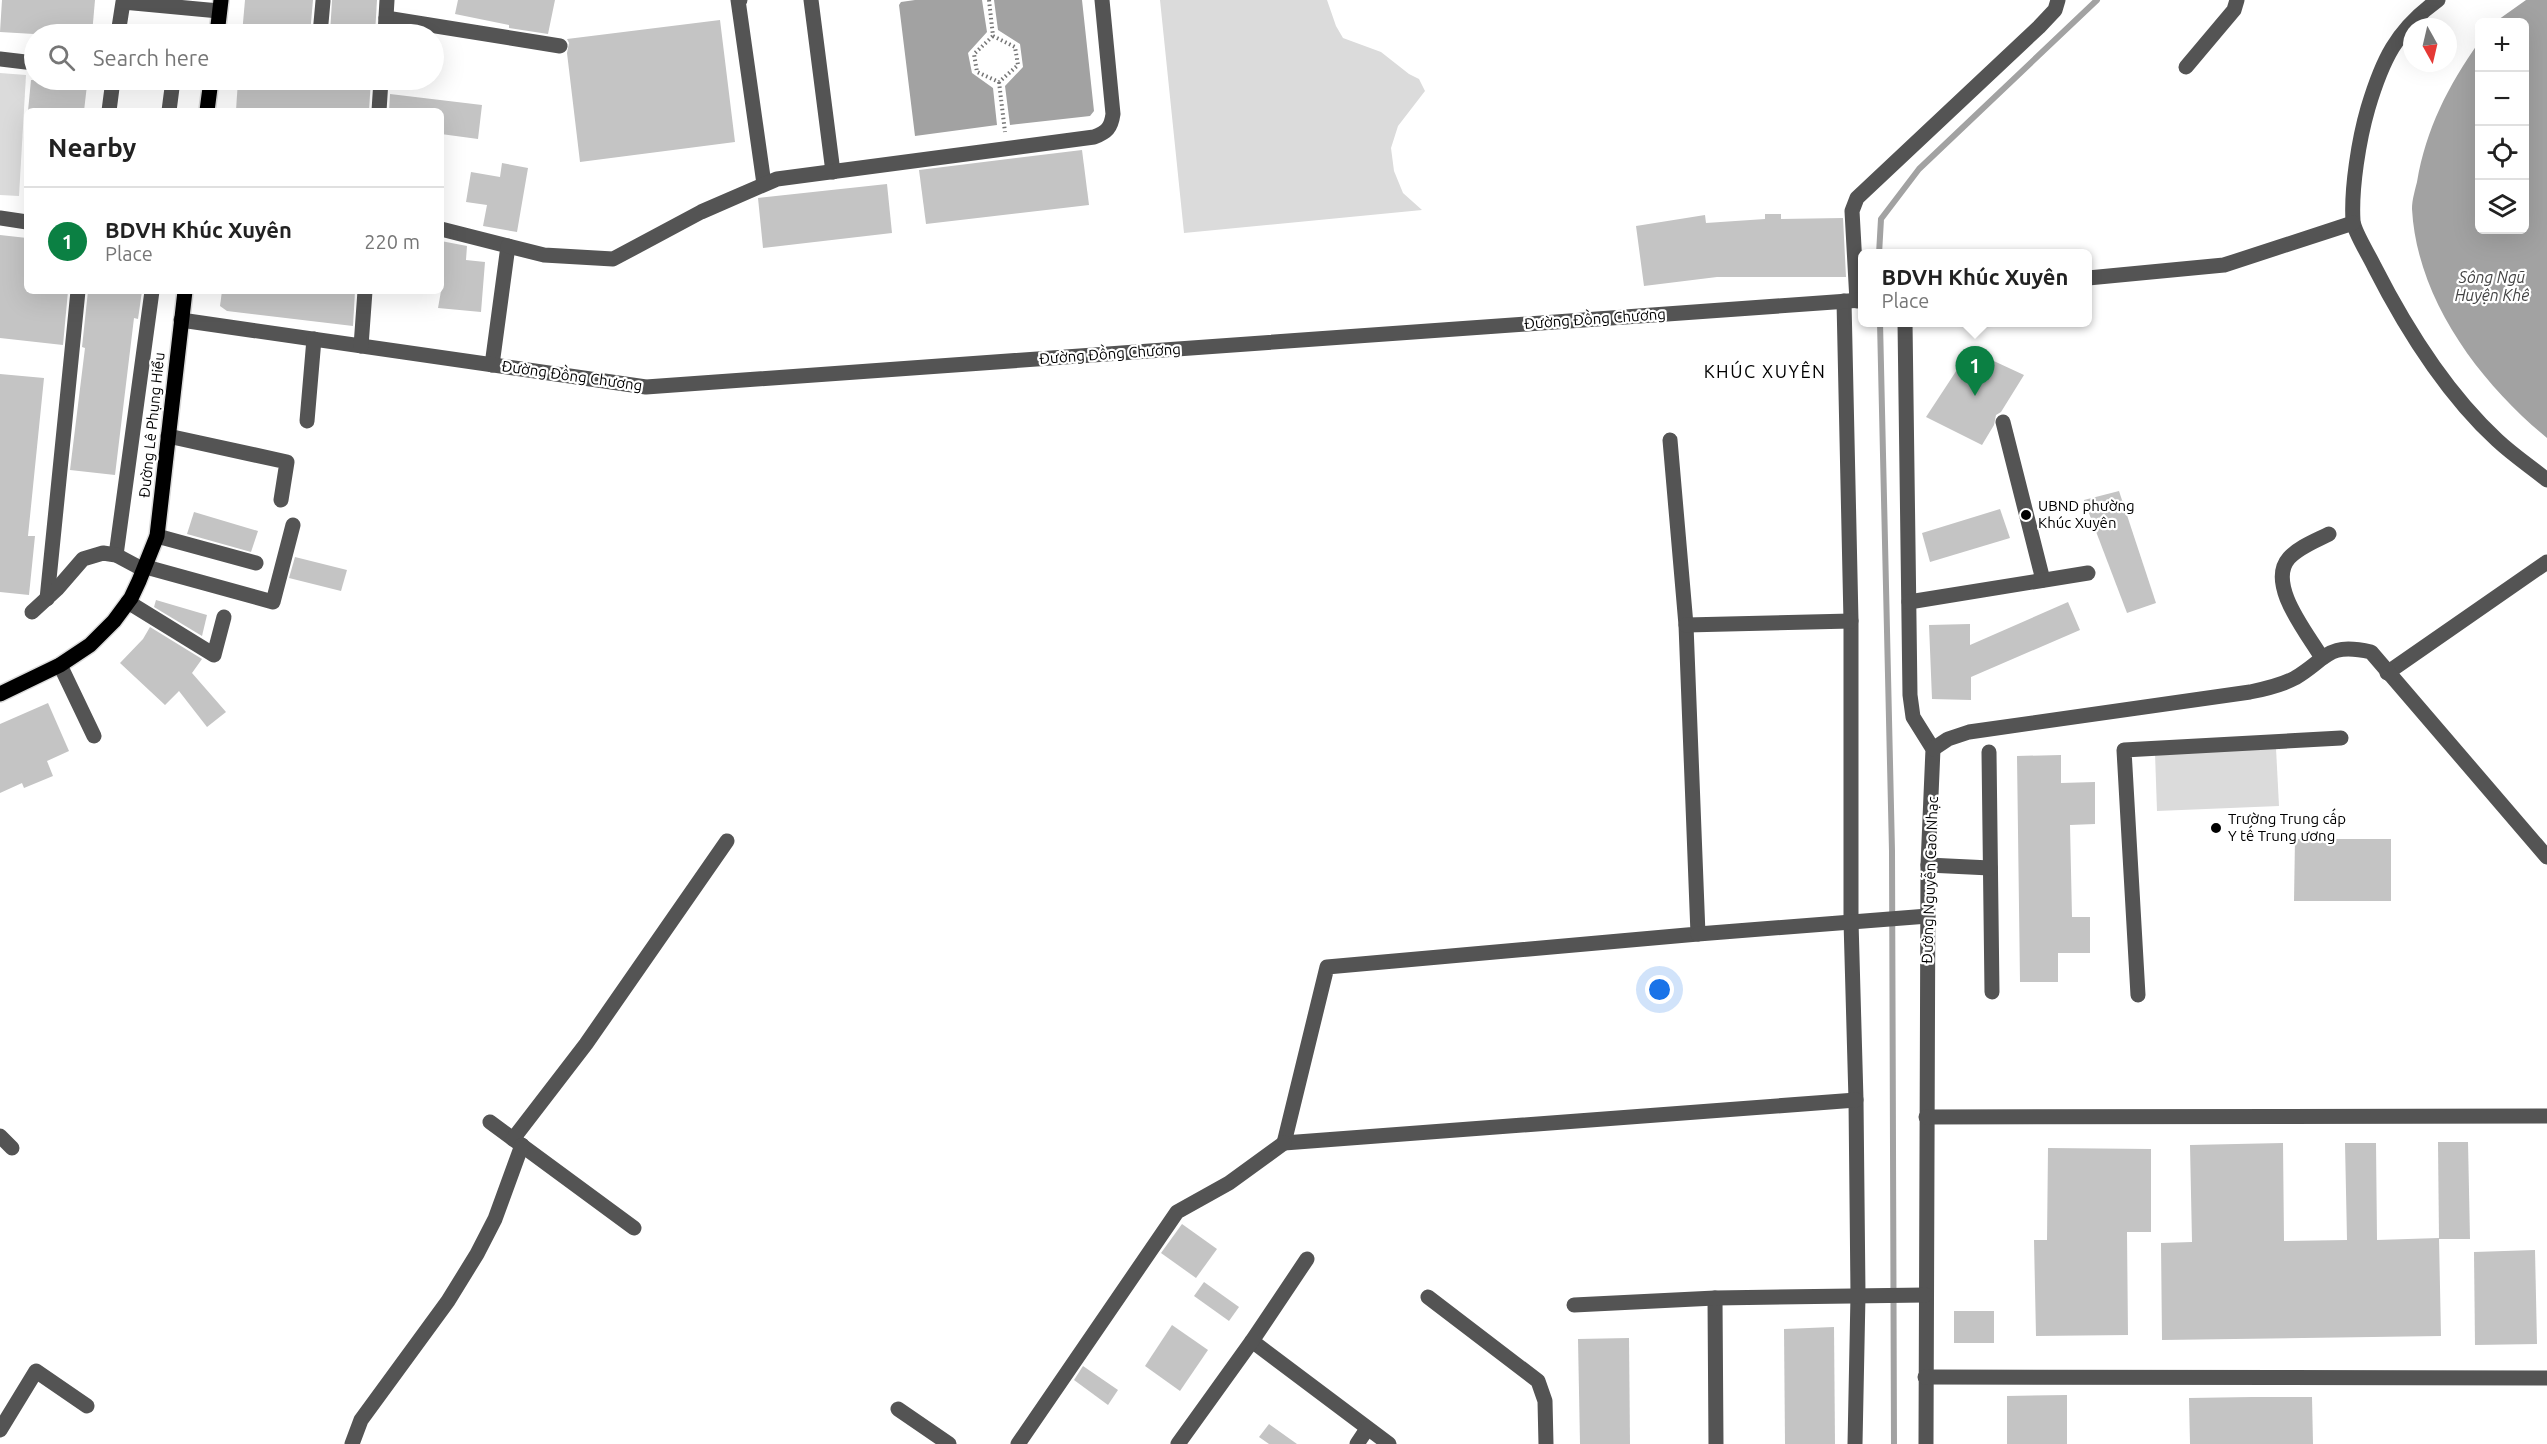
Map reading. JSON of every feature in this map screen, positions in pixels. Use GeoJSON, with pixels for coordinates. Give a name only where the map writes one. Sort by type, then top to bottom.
{"type":"FeatureCollection","features":[{"type":"Feature","properties":{"kind":"main road"},"geometry":{"type":"LineString","coordinates":[[217,24],[220,6]]}},
{"type":"Feature","properties":{"kind":"main road"},"geometry":{"type":"LineString","coordinates":[[207,108],[210,90]]}},
{"type":"Feature","properties":{"kind":"main road","name":"Đường Lê Phụng Hiểu"},"geometry":{"type":"LineString","coordinates":[[0,694],[60,666],[96,640],[128,602],[145,568],[157,536],[185,294]]}},
{"type":"Feature","properties":{"kind":"street"},"geometry":{"type":"LineString","coordinates":[[386,24],[387,0]]}},
{"type":"Feature","properties":{"kind":"street"},"geometry":{"type":"LineString","coordinates":[[740,0],[738,0],[764,184]]}},
{"type":"Feature","properties":{"kind":"street"},"geometry":{"type":"LineString","coordinates":[[811,0],[833,172]]}},
{"type":"Feature","properties":{"kind":"street"},"geometry":{"type":"LineString","coordinates":[[444,230],[544,255],[613,260],[701,212],[777,179],[1094,137],[1108,129],[1113,114],[1102,0]]}},
{"type":"Feature","properties":{"kind":"street"},"geometry":{"type":"LineString","coordinates":[[1855,1444],[1861,1295],[1851,921],[1854,301],[1852,211],[1857,198],[2039,27],[2055,10],[2058,0]]}},
{"type":"Feature","properties":{"kind":"street"},"geometry":{"type":"LineString","coordinates":[[2186,67],[2235,10],[2237,0]]}},
{"type":"Feature","properties":{"kind":"street"},"geometry":{"type":"LineString","coordinates":[[2438,0],[2422,11],[2404,30],[2383,62],[2363,125],[2357,157],[2353,223],[2391,300],[2444,382],[2497,440],[2547,480]]}},
{"type":"Feature","properties":{"kind":"street"},"geometry":{"type":"LineString","coordinates":[[321,24],[323,1]]}},
{"type":"Feature","properties":{"kind":"street"},"geometry":{"type":"LineString","coordinates":[[120,24],[123,2],[220,6]]}},
{"type":"Feature","properties":{"kind":"street"},"geometry":{"type":"LineString","coordinates":[[386,18],[425,24]]}},
{"type":"Feature","properties":{"kind":"street"},"geometry":{"type":"LineString","coordinates":[[444,27],[560,45]]}},
{"type":"Feature","properties":{"kind":"street"},"geometry":{"type":"LineString","coordinates":[[0,59],[24,62]]}},
{"type":"Feature","properties":{"kind":"street"},"geometry":{"type":"LineString","coordinates":[[109,108],[112,90]]}},
{"type":"Feature","properties":{"kind":"street"},"geometry":{"type":"LineString","coordinates":[[169,108],[172,90]]}},
{"type":"Feature","properties":{"kind":"street"},"geometry":{"type":"LineString","coordinates":[[379,108],[380,90]]}},
{"type":"Feature","properties":{"kind":"street"},"geometry":{"type":"LineString","coordinates":[[0,218],[24,222]]}},
{"type":"Feature","properties":{"kind":"street"},"geometry":{"type":"LineString","coordinates":[[2092,278],[2224,265],[2353,223]]}},
{"type":"Feature","properties":{"kind":"street"},"geometry":{"type":"LineString","coordinates":[[492,365],[508,246]]}},
{"type":"Feature","properties":{"kind":"street"},"geometry":{"type":"LineString","coordinates":[[46,599],[78,294]]}},
{"type":"Feature","properties":{"kind":"street"},"geometry":{"type":"LineString","coordinates":[[117,555],[152,294]]}},
{"type":"Feature","properties":{"kind":"street"},"geometry":{"type":"LineString","coordinates":[[181,320],[361,346],[365,294]]}},
{"type":"Feature","properties":{"kind":"street","name":"Đường Đồng Chương"},"geometry":{"type":"LineString","coordinates":[[361,346],[646,387],[1854,301]]}},
{"type":"Feature","properties":{"kind":"street"},"geometry":{"type":"LineString","coordinates":[[1905,327],[1911,710],[1933,748],[1948,739],[1969,732],[2250,692],[2294,679],[2336,648],[2362,650],[2371,652],[2547,857]]}},
{"type":"Feature","properties":{"kind":"street"},"geometry":{"type":"LineString","coordinates":[[307,421],[314,339]]}},
{"type":"Feature","properties":{"kind":"street"},"geometry":{"type":"LineString","coordinates":[[2003,422],[2043,580]]}},
{"type":"Feature","properties":{"kind":"street"},"geometry":{"type":"LineString","coordinates":[[168,436],[287,462],[281,500]]}},
{"type":"Feature","properties":{"kind":"street"},"geometry":{"type":"LineString","coordinates":[[1670,440],[1686,626],[1698,934]]}},
{"type":"Feature","properties":{"kind":"street"},"geometry":{"type":"LineString","coordinates":[[32,612],[83,559],[103,553],[117,555],[145,568],[273,602],[292,525]]}},
{"type":"Feature","properties":{"kind":"street"},"geometry":{"type":"LineString","coordinates":[[2322,658],[2288,601],[2281,582],[2281,568],[2290,556],[2329,534]]}},
{"type":"Feature","properties":{"kind":"street"},"geometry":{"type":"LineString","coordinates":[[157,536],[256,563]]}},
{"type":"Feature","properties":{"kind":"street"},"geometry":{"type":"LineString","coordinates":[[2387,673],[2547,562]]}},
{"type":"Feature","properties":{"kind":"street"},"geometry":{"type":"LineString","coordinates":[[1909,602],[2088,573]]}},
{"type":"Feature","properties":{"kind":"street"},"geometry":{"type":"LineString","coordinates":[[128,602],[214,655],[224,617]]}},
{"type":"Feature","properties":{"kind":"street"},"geometry":{"type":"LineString","coordinates":[[1686,626],[1851,621]]}},
{"type":"Feature","properties":{"kind":"street"},"geometry":{"type":"LineString","coordinates":[[60,666],[94,736]]}},
{"type":"Feature","properties":{"kind":"street"},"geometry":{"type":"LineString","coordinates":[[2138,995],[2124,750],[2341,738]]}},
{"type":"Feature","properties":{"kind":"street","name":"Đường Nguyễn Cao Nhạc"},"geometry":{"type":"LineString","coordinates":[[1926,1444],[1925,1377],[1917,1294],[1926,1117],[1928,865],[1933,748]]}},
{"type":"Feature","properties":{"kind":"street"},"geometry":{"type":"LineString","coordinates":[[1989,752],[1992,992]]}},
{"type":"Feature","properties":{"kind":"street"},"geometry":{"type":"LineString","coordinates":[[352,1444],[366,1412],[448,1301],[477,1254],[495,1219],[517,1142],[728,841]]}},
{"type":"Feature","properties":{"kind":"street"},"geometry":{"type":"LineString","coordinates":[[1928,865],[1990,868]]}},
{"type":"Feature","properties":{"kind":"street"},"geometry":{"type":"LineString","coordinates":[[1284,1143],[1327,968],[1698,934],[1928,916]]}},
{"type":"Feature","properties":{"kind":"street"},"geometry":{"type":"LineString","coordinates":[[1018,1444],[1177,1212],[1229,1183],[1284,1143],[1856,1100]]}},
{"type":"Feature","properties":{"kind":"street"},"geometry":{"type":"LineString","coordinates":[[1926,1117],[2547,1116]]}},
{"type":"Feature","properties":{"kind":"street"},"geometry":{"type":"LineString","coordinates":[[490,1122],[634,1228]]}},
{"type":"Feature","properties":{"kind":"street"},"geometry":{"type":"LineString","coordinates":[[0,1136],[12,1148]]}},
{"type":"Feature","properties":{"kind":"street"},"geometry":{"type":"LineString","coordinates":[[1178,1444],[1307,1259]]}},
{"type":"Feature","properties":{"kind":"street"},"geometry":{"type":"LineString","coordinates":[[1574,1305],[1715,1298],[1917,1294]]}},
{"type":"Feature","properties":{"kind":"street"},"geometry":{"type":"LineString","coordinates":[[1428,1297],[1538,1381],[1545,1401],[1546,1444]]}},
{"type":"Feature","properties":{"kind":"street"},"geometry":{"type":"LineString","coordinates":[[1715,1298],[1716,1444]]}},
{"type":"Feature","properties":{"kind":"street"},"geometry":{"type":"LineString","coordinates":[[1252,1341],[1389,1444]]}},
{"type":"Feature","properties":{"kind":"street"},"geometry":{"type":"LineString","coordinates":[[0,1430],[36,1371],[87,1406]]}},
{"type":"Feature","properties":{"kind":"street"},"geometry":{"type":"LineString","coordinates":[[1925,1377],[2547,1378]]}},
{"type":"Feature","properties":{"kind":"street"},"geometry":{"type":"LineString","coordinates":[[898,1409],[949,1444]]}},
{"type":"Feature","properties":{"kind":"street"},"geometry":{"type":"LineString","coordinates":[[1356,1444],[1367,1429]]}},
{"type":"Feature","properties":{"kind":"path"},"geometry":{"type":"LineString","coordinates":[[989,0],[993,36]]}},
{"type":"Feature","properties":{"kind":"path"},"geometry":{"type":"LineString","coordinates":[[993,36],[974,54],[977,72],[999,82]]}},
{"type":"Feature","properties":{"kind":"path"},"geometry":{"type":"LineString","coordinates":[[993,36],[1015,47],[1018,65],[999,82]]}},
{"type":"Feature","properties":{"kind":"path"},"geometry":{"type":"LineString","coordinates":[[999,82],[1007,149]]}},
{"type":"Feature","properties":{"kind":"shaded area"},"geometry":{"type":"Polygon","coordinates":[[[1160,0],[1327,0],[1343,38],[1381,52],[1419,79],[1425,91],[1398,126],[1391,148],[1394,171],[1403,193],[1422,210],[1184,233],[1160,0]]]}},
{"type":"Feature","properties":{"kind":"shaded area"},"geometry":{"type":"Polygon","coordinates":[[[0,73],[24,75],[19,196],[0,195],[0,73]]]}},
{"type":"Feature","properties":{"kind":"shaded area"},"geometry":{"type":"Polygon","coordinates":[[[2276,748],[2279,806],[2157,811],[2155,753],[2276,748]]]}},
{"type":"Feature","properties":{"kind":"water"},"geometry":{"type":"Polygon","coordinates":[[[982,0],[987,32],[968,53],[972,73],[993,88],[997,125],[915,136],[899,5],[901,2],[982,0]]]}},
{"type":"Feature","properties":{"kind":"water"},"geometry":{"type":"Polygon","coordinates":[[[994,0],[1082,0],[1094,111],[1090,116],[1010,125],[1005,86],[1023,67],[1020,44],[998,30],[994,0]]]}},
{"type":"Feature","properties":{"kind":"water","name":"Sông Ngũ Huyện Khê"},"geometry":{"type":"Polygon","coordinates":[[[2526,0],[2547,0],[2547,438],[2498,391],[2456,336],[2439,306],[2426,275],[2416,242],[2412,209],[2421,163],[2432,126],[2448,92],[2475,48],[2475,234],[2529,234],[2529,18],[2501,18],[2526,0]]]}},
{"type":"Feature","properties":{"kind":"building"},"geometry":{"type":"Polygon","coordinates":[[[2,0],[95,0],[93,24],[24,24],[24,33],[0,32],[2,0]]]}},
{"type":"Feature","properties":{"kind":"building"},"geometry":{"type":"Polygon","coordinates":[[[245,0],[313,0],[311,24],[243,24],[245,0]]]}},
{"type":"Feature","properties":{"kind":"building"},"geometry":{"type":"Polygon","coordinates":[[[332,0],[377,0],[376,24],[331,24],[332,0]]]}},
{"type":"Feature","properties":{"kind":"building"},"geometry":{"type":"Polygon","coordinates":[[[458,0],[555,0],[548,34],[509,28],[509,25],[455,14],[458,0]]]}},
{"type":"Feature","properties":{"kind":"building"},"geometry":{"type":"Polygon","coordinates":[[[720,20],[735,142],[580,162],[567,39],[720,20]]]}},
{"type":"Feature","properties":{"kind":"building"},"geometry":{"type":"Polygon","coordinates":[[[30,90],[86,90],[84,108],[28,108],[30,90]]]}},
{"type":"Feature","properties":{"kind":"building"},"geometry":{"type":"Polygon","coordinates":[[[237,90],[370,90],[369,108],[236,108],[237,90]]]}},
{"type":"Feature","properties":{"kind":"building"},"geometry":{"type":"Polygon","coordinates":[[[390,94],[482,105],[478,139],[444,134],[444,108],[389,108],[390,94]]]}},
{"type":"Feature","properties":{"kind":"building"},"geometry":{"type":"Polygon","coordinates":[[[1082,150],[1089,205],[926,224],[919,170],[1082,150]]]}},
{"type":"Feature","properties":{"kind":"building"},"geometry":{"type":"Polygon","coordinates":[[[502,163],[528,168],[517,232],[483,226],[487,205],[466,202],[471,172],[500,177],[502,163]]]}},
{"type":"Feature","properties":{"kind":"building"},"geometry":{"type":"Polygon","coordinates":[[[887,184],[892,233],[763,248],[758,198],[887,184]]]}},
{"type":"Feature","properties":{"kind":"building"},"geometry":{"type":"Polygon","coordinates":[[[1765,214],[1781,214],[1781,219],[1843,218],[1846,277],[1717,277],[1644,286],[1636,226],[1705,215],[1706,223],[1765,219],[1765,214]]]}},
{"type":"Feature","properties":{"kind":"building"},"geometry":{"type":"Polygon","coordinates":[[[0,235],[24,238],[24,294],[68,294],[63,345],[0,338],[0,235]]]}},
{"type":"Feature","properties":{"kind":"building"},"geometry":{"type":"Polygon","coordinates":[[[444,242],[467,246],[466,260],[485,262],[481,312],[438,308],[440,294],[444,294],[444,242]]]}},
{"type":"Feature","properties":{"kind":"building"},"geometry":{"type":"Polygon","coordinates":[[[88,294],[142,294],[138,319],[134,318],[115,475],[70,470],[85,348],[82,347],[88,294]]]}},
{"type":"Feature","properties":{"kind":"building"},"geometry":{"type":"Polygon","coordinates":[[[222,294],[355,294],[353,326],[227,311],[220,306],[222,294]]]}},
{"type":"Feature","properties":{"kind":"building"},"geometry":{"type":"Polygon","coordinates":[[[1970,350],[2024,375],[2001,412],[1996,415],[1994,425],[1982,445],[1926,417],[1970,350]]]}},
{"type":"Feature","properties":{"kind":"building"},"geometry":{"type":"Polygon","coordinates":[[[0,374],[44,378],[28,536],[35,536],[29,595],[0,592],[0,374]]]}},
{"type":"Feature","properties":{"kind":"building"},"geometry":{"type":"Polygon","coordinates":[[[2119,491],[2156,603],[2127,613],[2084,500],[2119,491]]]}},
{"type":"Feature","properties":{"kind":"building"},"geometry":{"type":"Polygon","coordinates":[[[2000,509],[2010,538],[1930,562],[1922,533],[2000,509]]]}},
{"type":"Feature","properties":{"kind":"building"},"geometry":{"type":"Polygon","coordinates":[[[194,512],[258,531],[251,552],[187,534],[194,512]]]}},
{"type":"Feature","properties":{"kind":"building"},"geometry":{"type":"Polygon","coordinates":[[[295,557],[347,570],[341,591],[289,578],[295,557]]]}},
{"type":"Feature","properties":{"kind":"building"},"geometry":{"type":"Polygon","coordinates":[[[156,600],[207,615],[202,636],[154,607],[156,600]]]}},
{"type":"Feature","properties":{"kind":"building"},"geometry":{"type":"Polygon","coordinates":[[[2068,602],[2080,630],[1971,677],[1971,700],[1932,699],[1929,625],[1970,624],[1970,645],[2068,602]]]}},
{"type":"Feature","properties":{"kind":"building"},"geometry":{"type":"Polygon","coordinates":[[[150,627],[202,659],[192,673],[226,712],[207,727],[179,691],[165,705],[120,663],[143,639],[150,627]]]}},
{"type":"Feature","properties":{"kind":"building"},"geometry":{"type":"Polygon","coordinates":[[[48,703],[69,751],[47,761],[53,776],[24,788],[22,783],[0,793],[0,724],[48,703]]]}},
{"type":"Feature","properties":{"kind":"building"},"geometry":{"type":"Polygon","coordinates":[[[2061,755],[2061,783],[2095,782],[2095,824],[2070,825],[2072,917],[2090,917],[2090,953],[2058,953],[2058,982],[2020,982],[2017,756],[2061,755]]]}},
{"type":"Feature","properties":{"kind":"building"},"geometry":{"type":"Polygon","coordinates":[[[2295,839],[2391,839],[2391,901],[2294,901],[2295,839]]]}},
{"type":"Feature","properties":{"kind":"building"},"geometry":{"type":"Polygon","coordinates":[[[2438,1142],[2468,1142],[2470,1239],[2439,1239],[2438,1142]]]}},
{"type":"Feature","properties":{"kind":"building"},"geometry":{"type":"Polygon","coordinates":[[[2283,1143],[2284,1241],[2347,1240],[2345,1143],[2376,1143],[2377,1240],[2439,1238],[2441,1336],[2162,1340],[2161,1243],[2192,1242],[2190,1145],[2283,1143]]]}},
{"type":"Feature","properties":{"kind":"building"},"geometry":{"type":"Polygon","coordinates":[[[2048,1148],[2151,1149],[2151,1232],[2127,1232],[2128,1335],[2036,1336],[2034,1240],[2047,1240],[2048,1148]]]}},
{"type":"Feature","properties":{"kind":"building"},"geometry":{"type":"Polygon","coordinates":[[[1182,1224],[1217,1249],[1196,1278],[1161,1253],[1182,1224]]]}},
{"type":"Feature","properties":{"kind":"building"},"geometry":{"type":"Polygon","coordinates":[[[2535,1250],[2537,1344],[2475,1345],[2474,1252],[2535,1250]]]}},
{"type":"Feature","properties":{"kind":"building"},"geometry":{"type":"Polygon","coordinates":[[[1204,1282],[1239,1307],[1229,1321],[1194,1296],[1204,1282]]]}},
{"type":"Feature","properties":{"kind":"building"},"geometry":{"type":"Polygon","coordinates":[[[1954,1311],[1994,1311],[1994,1343],[1954,1343],[1954,1311]]]}},
{"type":"Feature","properties":{"kind":"building"},"geometry":{"type":"Polygon","coordinates":[[[1172,1325],[1208,1350],[1180,1391],[1145,1366],[1172,1325]]]}},
{"type":"Feature","properties":{"kind":"building"},"geometry":{"type":"Polygon","coordinates":[[[1834,1327],[1835,1444],[1785,1444],[1784,1329],[1834,1327]]]}},
{"type":"Feature","properties":{"kind":"building"},"geometry":{"type":"Polygon","coordinates":[[[1629,1338],[1630,1444],[1580,1444],[1578,1339],[1629,1338]]]}},
{"type":"Feature","properties":{"kind":"building"},"geometry":{"type":"Polygon","coordinates":[[[1083,1366],[1118,1390],[1108,1405],[1074,1380],[1083,1366]]]}},
{"type":"Feature","properties":{"kind":"building"},"geometry":{"type":"Polygon","coordinates":[[[2067,1395],[2067,1444],[2007,1444],[2007,1396],[2067,1395]]]}},
{"type":"Feature","properties":{"kind":"building"},"geometry":{"type":"Polygon","coordinates":[[[2312,1397],[2313,1444],[2190,1444],[2189,1398],[2312,1397]]]}},
{"type":"Feature","properties":{"kind":"building"},"geometry":{"type":"Polygon","coordinates":[[[1269,1424],[1297,1444],[1269,1444],[1259,1437],[1269,1424]]]}},
{"type":"Feature","properties":{"kind":"waterway"},"geometry":{"type":"LineString","coordinates":[[1879,249],[1881,219],[1919,169],[2097,0]]}},
{"type":"Feature","properties":{"kind":"waterway"},"geometry":{"type":"LineString","coordinates":[[1880,327],[1892,851],[1894,1444]]}},
{"type":"Feature","properties":{"kind":"place","name":"BDVH Khúc Xuyên"},"geometry":{"type":"Point","coordinates":[1975,396]}},
{"type":"Feature","properties":{"kind":"place","name":"UBND phường Khúc Xuyên"},"geometry":{"type":"Point","coordinates":[2026,515]}},
{"type":"Feature","properties":{"kind":"place","name":"Trường Trung cấp Y tế Trung ương"},"geometry":{"type":"Point","coordinates":[2216,828]}},
{"type":"Feature","properties":{"kind":"district","name":"KHÚC XUYÊN"},"geometry":{"type":"Point","coordinates":[1765,372]}}]}
